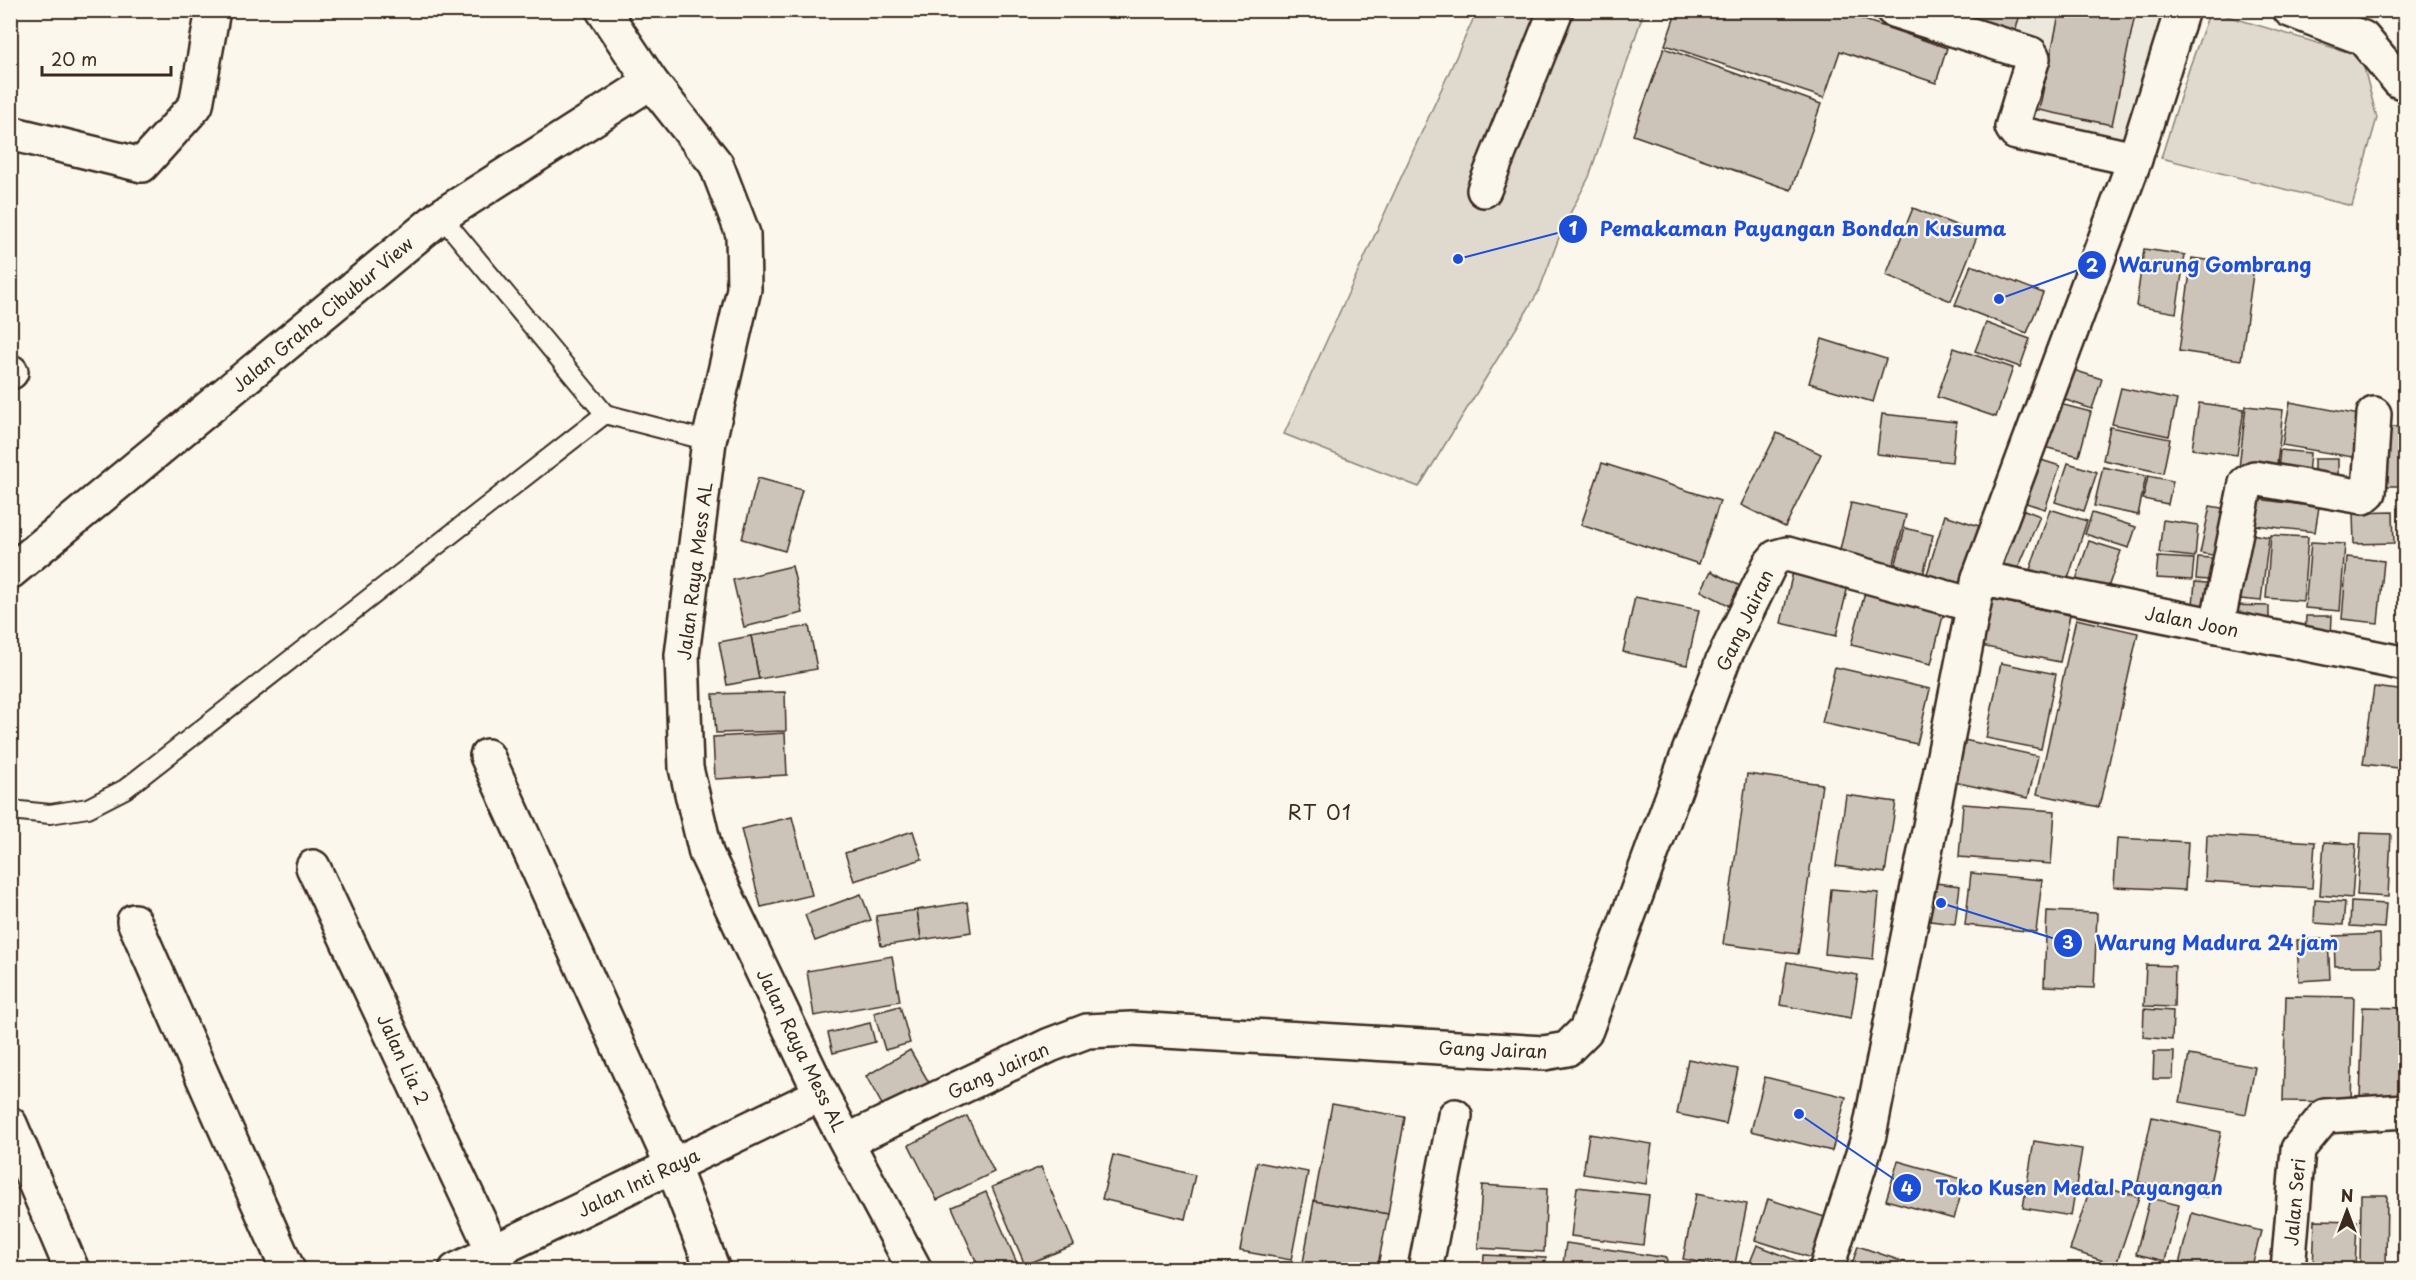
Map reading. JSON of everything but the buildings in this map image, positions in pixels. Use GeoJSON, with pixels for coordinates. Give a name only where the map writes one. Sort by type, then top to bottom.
{"type":"FeatureCollection","features":[{"type":"Feature","properties":{"kind":"street"},"geometry":{"type":"LineString","coordinates":[[10,133],[142,165],[196,105],[213,10]]}},
{"type":"Feature","properties":{"kind":"street","name":"Jalan Raya Mess AL"},"geometry":{"type":"LineString","coordinates":[[603,10],[651,82],[716,164],[743,234],[744,290],[709,441],[682,655],[686,768],[706,854],[821,1094],[915,1269]]}},
{"type":"Feature","properties":{"kind":"street"},"geometry":{"type":"LineString","coordinates":[[1484,190],[1556,10]]}},
{"type":"Feature","properties":{"kind":"street"},"geometry":{"type":"LineString","coordinates":[[1893,10],[2031,54],[2033,58],[2012,127],[2016,133],[2135,159]]}},
{"type":"Feature","properties":{"kind":"street"},"geometry":{"type":"LineString","coordinates":[[1826,1269],[1869,1136],[1976,591],[2135,159],[2182,10]]}},
{"type":"Feature","properties":{"kind":"street"},"geometry":{"type":"LineString","coordinates":[[2290,10],[2363,38],[2399,81],[2406,83]]}},
{"type":"Feature","properties":{"kind":"street","name":"Jalan Graha Cibubur View"},"geometry":{"type":"LineString","coordinates":[[10,572],[441,216],[651,82]]}},
{"type":"Feature","properties":{"kind":"street"},"geometry":{"type":"LineString","coordinates":[[2217,626],[2246,483],[2254,478],[2363,497],[2367,495],[2374,414]]}},
{"type":"Feature","properties":{"kind":"street","name":"Gang Jairan"},"geometry":{"type":"LineString","coordinates":[[847,1141],[1050,1045],[1087,1031],[1131,1029],[1544,1053],[1567,1049],[1586,1030],[1723,660],[1770,564],[1776,557],[1787,554],[1976,591]]}},
{"type":"Feature","properties":{"kind":"street","name":"Jalan Joon"},"geometry":{"type":"LineString","coordinates":[[1976,591],[2217,626],[2406,664]]}},
{"type":"Feature","properties":{"kind":"street"},"geometry":{"type":"LineString","coordinates":[[487,756],[672,1165],[713,1269]]}},
{"type":"Feature","properties":{"kind":"street","name":"Jalan Lia 2"},"geometry":{"type":"LineString","coordinates":[[313,867],[498,1261]]}},
{"type":"Feature","properties":{"kind":"street"},"geometry":{"type":"LineString","coordinates":[[134,921],[288,1269]]}},
{"type":"Feature","properties":{"kind":"street","name":"Jalan Inti Raya"},"geometry":{"type":"LineString","coordinates":[[456,1269],[498,1261],[672,1165],[821,1094]]}},
{"type":"Feature","properties":{"kind":"street","name":"Jalan Seri"},"geometry":{"type":"LineString","coordinates":[[2288,1269],[2298,1149],[2325,1116],[2406,1111]]}},
{"type":"Feature","properties":{"kind":"street"},"geometry":{"type":"LineString","coordinates":[[1425,1269],[1455,1116]]}},
{"type":"Feature","properties":{"kind":"street"},"geometry":{"type":"LineString","coordinates":[[10,1124],[72,1269]]}},
{"type":"Feature","properties":{"kind":"lane"},"geometry":{"type":"LineString","coordinates":[[441,216],[605,414],[709,441]]}},
{"type":"Feature","properties":{"kind":"lane"},"geometry":{"type":"LineString","coordinates":[[10,810],[50,814],[88,808],[125,789],[605,414]]}},
{"type":"Feature","properties":{"kind":"shaded area"},"geometry":{"type":"Polygon","coordinates":[[[1477,11],[1644,11],[1589,177],[1563,227],[1539,291],[1419,487],[1284,434],[1477,11]]]}},
{"type":"Feature","properties":{"kind":"shaded area"},"geometry":{"type":"Polygon","coordinates":[[[1902,11],[2172,11],[2126,145],[2024,122],[2042,51],[1902,11]]]}},
{"type":"Feature","properties":{"kind":"shaded area"},"geometry":{"type":"Polygon","coordinates":[[[2210,11],[2361,56],[2377,118],[2352,206],[2161,158],[2210,11]]]}},
{"type":"Feature","properties":{"kind":"place","name":"Pemakaman Payangan Bondan Kusuma"},"geometry":{"type":"Point","coordinates":[1458,259]}},
{"type":"Feature","properties":{"kind":"place","name":"Warung Gombrang"},"geometry":{"type":"Point","coordinates":[1999,299]}},
{"type":"Feature","properties":{"kind":"place","name":"Warung Madura 24 jam"},"geometry":{"type":"Point","coordinates":[1941,903]}},
{"type":"Feature","properties":{"kind":"place","name":"Toko Kusen Medal Payangan"},"geometry":{"type":"Point","coordinates":[1799,1114]}},
{"type":"Feature","properties":{"kind":"district","name":"RT 01"},"geometry":{"type":"Point","coordinates":[1320,812]}}]}
